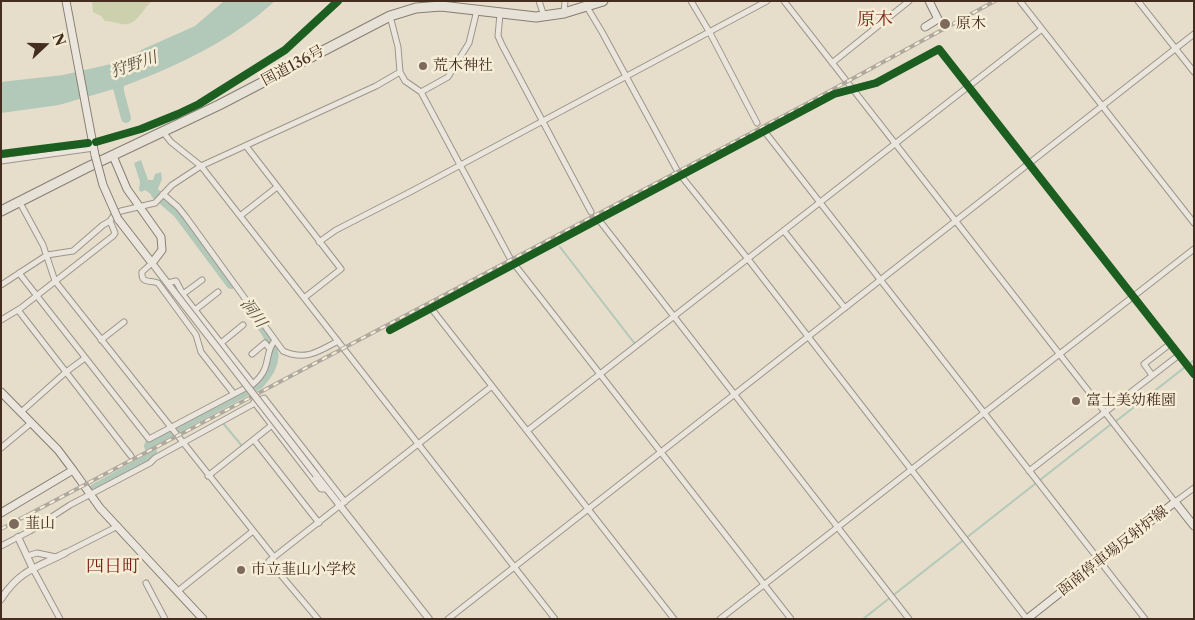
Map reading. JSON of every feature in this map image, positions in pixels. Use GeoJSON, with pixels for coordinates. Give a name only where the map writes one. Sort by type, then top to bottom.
{"type":"FeatureCollection","features":[{"type":"Feature","properties":{"kind":"highway","name":"国道136号"},"geometry":{"type":"LineString","coordinates":[[1,211],[219,105],[390,16],[418,4],[530,17],[564,13],[603,1]]}},
{"type":"Feature","properties":{"kind":"main road"},"geometry":{"type":"LineString","coordinates":[[66,1],[95,152],[105,191],[118,219],[152,263],[162,250],[162,239],[127,190],[113,156]]}},
{"type":"Feature","properties":{"kind":"main road"},"geometry":{"type":"LineString","coordinates":[[925,27],[938,19],[929,1]]}},
{"type":"Feature","properties":{"kind":"main road"},"geometry":{"type":"LineString","coordinates":[[1,392],[58,450],[100,508],[203,619]]}},
{"type":"Feature","properties":{"kind":"main road"},"geometry":{"type":"LineString","coordinates":[[1,513],[73,470]]}},
{"type":"Feature","properties":{"kind":"main road","name":"函南停車場反射炉線"},"geometry":{"type":"LineString","coordinates":[[1027,619],[1176,502],[1194,526]]}},
{"type":"Feature","properties":{"kind":"street"},"geometry":{"type":"LineString","coordinates":[[538,1],[544,16]]}},
{"type":"Feature","properties":{"kind":"street"},"geometry":{"type":"LineString","coordinates":[[564,13],[566,1]]}},
{"type":"Feature","properties":{"kind":"street"},"geometry":{"type":"LineString","coordinates":[[691,1],[710,32],[757,123]]}},
{"type":"Feature","properties":{"kind":"street"},"geometry":{"type":"LineString","coordinates":[[319,242],[336,230],[767,1]]}},
{"type":"Feature","properties":{"kind":"street"},"geometry":{"type":"LineString","coordinates":[[784,1],[1176,502],[1194,488]]}},
{"type":"Feature","properties":{"kind":"street"},"geometry":{"type":"LineString","coordinates":[[832,63],[910,1]]}},
{"type":"Feature","properties":{"kind":"street"},"geometry":{"type":"LineString","coordinates":[[1020,1],[1194,223]]}},
{"type":"Feature","properties":{"kind":"street"},"geometry":{"type":"LineString","coordinates":[[1138,1],[1194,72]]}},
{"type":"Feature","properties":{"kind":"street"},"geometry":{"type":"LineString","coordinates":[[587,7],[681,176],[748,259],[1027,619]]}},
{"type":"Feature","properties":{"kind":"street"},"geometry":{"type":"LineString","coordinates":[[421,92],[448,77],[470,43],[477,10]]}},
{"type":"Feature","properties":{"kind":"street"},"geometry":{"type":"LineString","coordinates":[[500,14],[498,32],[500,40],[591,212]]}},
{"type":"Feature","properties":{"kind":"street"},"geometry":{"type":"LineString","coordinates":[[390,16],[398,47],[400,72],[405,80],[421,92],[507,256],[791,619]]}},
{"type":"Feature","properties":{"kind":"street"},"geometry":{"type":"LineString","coordinates":[[527,431],[1042,29]]}},
{"type":"Feature","properties":{"kind":"street"},"geometry":{"type":"LineString","coordinates":[[448,619],[1194,34]]}},
{"type":"Feature","properties":{"kind":"street"},"geometry":{"type":"LineString","coordinates":[[390,330],[834,94],[876,82],[939,49],[1194,374]]}},
{"type":"Feature","properties":{"kind":"street"},"geometry":{"type":"LineString","coordinates":[[1,285],[47,255],[70,253],[110,221],[118,212],[157,201],[179,179],[201,166],[376,86],[400,72]]}},
{"type":"Feature","properties":{"kind":"street"},"geometry":{"type":"LineString","coordinates":[[163,132],[171,142],[201,166],[556,619]]}},
{"type":"Feature","properties":{"kind":"street"},"geometry":{"type":"LineString","coordinates":[[765,132],[1145,619]]}},
{"type":"Feature","properties":{"kind":"street"},"geometry":{"type":"LineString","coordinates":[[246,146],[341,269],[304,298]]}},
{"type":"Feature","properties":{"kind":"street"},"geometry":{"type":"LineString","coordinates":[[1,161],[95,152]]}},
{"type":"Feature","properties":{"kind":"street"},"geometry":{"type":"LineString","coordinates":[[240,216],[277,187]]}},
{"type":"Feature","properties":{"kind":"street"},"geometry":{"type":"LineString","coordinates":[[163,194],[186,217],[283,351],[303,356],[319,351],[338,341]]}},
{"type":"Feature","properties":{"kind":"street"},"geometry":{"type":"LineString","coordinates":[[19,201],[38,235],[56,281],[208,476],[274,557]]}},
{"type":"Feature","properties":{"kind":"street"},"geometry":{"type":"LineString","coordinates":[[599,220],[909,619]]}},
{"type":"Feature","properties":{"kind":"street"},"geometry":{"type":"LineString","coordinates":[[1,320],[37,296],[114,235],[110,221]]}},
{"type":"Feature","properties":{"kind":"street"},"geometry":{"type":"LineString","coordinates":[[784,231],[845,308]]}},
{"type":"Feature","properties":{"kind":"street"},"geometry":{"type":"LineString","coordinates":[[720,619],[1194,249]]}},
{"type":"Feature","properties":{"kind":"street"},"geometry":{"type":"LineString","coordinates":[[234,394],[201,352],[198,339],[158,283],[146,282],[143,279],[142,272],[152,263],[327,489],[343,504]]}},
{"type":"Feature","properties":{"kind":"street"},"geometry":{"type":"LineString","coordinates":[[19,273],[149,439],[172,430],[253,384],[262,376],[267,366],[269,347],[275,340]]}},
{"type":"Feature","properties":{"kind":"street"},"geometry":{"type":"LineString","coordinates":[[183,294],[202,280]]}},
{"type":"Feature","properties":{"kind":"street"},"geometry":{"type":"LineString","coordinates":[[167,283],[176,281],[183,294],[253,384]]}},
{"type":"Feature","properties":{"kind":"street"},"geometry":{"type":"LineString","coordinates":[[195,310],[218,292]]}},
{"type":"Feature","properties":{"kind":"street"},"geometry":{"type":"LineString","coordinates":[[431,308],[674,619]]}},
{"type":"Feature","properties":{"kind":"street"},"geometry":{"type":"LineString","coordinates":[[18,310],[131,456]]}},
{"type":"Feature","properties":{"kind":"street"},"geometry":{"type":"LineString","coordinates":[[101,340],[124,322]]}},
{"type":"Feature","properties":{"kind":"street"},"geometry":{"type":"LineString","coordinates":[[221,343],[243,325]]}},
{"type":"Feature","properties":{"kind":"street"},"geometry":{"type":"LineString","coordinates":[[252,354],[265,343],[269,347]]}},
{"type":"Feature","properties":{"kind":"street"},"geometry":{"type":"LineString","coordinates":[[1152,375],[1144,364],[1170,344]]}},
{"type":"Feature","properties":{"kind":"street"},"geometry":{"type":"LineString","coordinates":[[1029,471],[1179,355]]}},
{"type":"Feature","properties":{"kind":"street"},"geometry":{"type":"LineString","coordinates":[[21,412],[66,372],[85,358]]}},
{"type":"Feature","properties":{"kind":"street"},"geometry":{"type":"LineString","coordinates":[[318,619],[269,561],[492,386]]}},
{"type":"Feature","properties":{"kind":"street"},"geometry":{"type":"LineString","coordinates":[[1,546],[18,538],[70,505],[150,463],[155,458],[264,398],[429,619]]}},
{"type":"Feature","properties":{"kind":"street"},"geometry":{"type":"LineString","coordinates":[[254,402],[321,489],[327,489]]}},
{"type":"Feature","properties":{"kind":"street"},"geometry":{"type":"LineString","coordinates":[[1,448],[31,423]]}},
{"type":"Feature","properties":{"kind":"street"},"geometry":{"type":"LineString","coordinates":[[208,476],[272,425]]}},
{"type":"Feature","properties":{"kind":"street"},"geometry":{"type":"LineString","coordinates":[[254,440],[318,523]]}},
{"type":"Feature","properties":{"kind":"street"},"geometry":{"type":"LineString","coordinates":[[1,599],[18,578],[33,568],[118,526]]}},
{"type":"Feature","properties":{"kind":"street"},"geometry":{"type":"LineString","coordinates":[[178,591],[252,531]]}},
{"type":"Feature","properties":{"kind":"street"},"geometry":{"type":"LineString","coordinates":[[18,538],[60,619]]}},
{"type":"Feature","properties":{"kind":"street"},"geometry":{"type":"LineString","coordinates":[[27,556],[37,553],[56,558]]}},
{"type":"Feature","properties":{"kind":"street"},"geometry":{"type":"LineString","coordinates":[[146,583],[165,619]]}},
{"type":"Feature","properties":{"kind":"shaded area"},"geometry":{"type":"Polygon","coordinates":[[[92,1],[152,1],[139,17],[131,23],[121,24],[105,21],[101,16],[93,12],[92,1]]]}},
{"type":"Feature","properties":{"kind":"water","name":"狩野川"},"geometry":{"type":"Polygon","coordinates":[[[224,1],[275,1],[249,22],[202,52],[124,86],[123,96],[119,97],[114,89],[59,105],[1,113],[1,82],[63,75],[124,61],[141,50],[195,26],[224,1]]]}},
{"type":"Feature","properties":{"kind":"water"},"geometry":{"type":"Polygon","coordinates":[[[141,160],[148,180],[153,180],[155,174],[161,172],[162,179],[157,191],[167,200],[165,204],[145,190],[141,192],[139,190],[140,182],[134,163],[141,160]]]}},
{"type":"Feature","properties":{"kind":"waterway","name":"洞川"},"geometry":{"type":"LineString","coordinates":[[117,84],[126,118]]}},
{"type":"Feature","properties":{"kind":"waterway","name":"洞川"},"geometry":{"type":"LineString","coordinates":[[156,194],[178,213],[231,284]]}},
{"type":"Feature","properties":{"kind":"waterway"},"geometry":{"type":"LineString","coordinates":[[560,247],[635,344]]}},
{"type":"Feature","properties":{"kind":"waterway","name":"洞川"},"geometry":{"type":"LineString","coordinates":[[94,489],[148,459],[152,452],[149,446],[151,442],[259,384],[270,370],[274,356],[271,342],[262,326]]}},
{"type":"Feature","properties":{"kind":"waterway"},"geometry":{"type":"LineString","coordinates":[[1115,422],[1194,360]]}},
{"type":"Feature","properties":{"kind":"waterway"},"geometry":{"type":"LineString","coordinates":[[223,423],[242,446]]}},
{"type":"Feature","properties":{"kind":"waterway"},"geometry":{"type":"LineString","coordinates":[[863,619],[1110,425]]}},
{"type":"Feature","properties":{"kind":"railway"},"geometry":{"type":"LineString","coordinates":[[1,529],[806,104],[995,1]]}},
{"type":"Feature","properties":{"kind":"cycle path"},"geometry":{"type":"LineString","coordinates":[[96,142],[141,129],[199,104],[285,50],[338,1]]}},
{"type":"Feature","properties":{"kind":"cycle path"},"geometry":{"type":"LineString","coordinates":[[390,330],[834,94],[876,83],[939,49],[1194,374]]}},
{"type":"Feature","properties":{"kind":"cycle path"},"geometry":{"type":"LineString","coordinates":[[1,154],[88,143]]}},
{"type":"Feature","properties":{"kind":"place","name":"原木"},"geometry":{"type":"Point","coordinates":[945,24]}},
{"type":"Feature","properties":{"kind":"place","name":"荒木神社"},"geometry":{"type":"Point","coordinates":[423,66]}},
{"type":"Feature","properties":{"kind":"place","name":"富士美幼稚園"},"geometry":{"type":"Point","coordinates":[1076,401]}},
{"type":"Feature","properties":{"kind":"place","name":"韮山"},"geometry":{"type":"Point","coordinates":[14,524]}},
{"type":"Feature","properties":{"kind":"place","name":"市立韮山小学校"},"geometry":{"type":"Point","coordinates":[241,570]}},
{"type":"Feature","properties":{"kind":"district","name":"原木"},"geometry":{"type":"Point","coordinates":[875,20]}},
{"type":"Feature","properties":{"kind":"district","name":"四日町"},"geometry":{"type":"Point","coordinates":[113,567]}}]}
